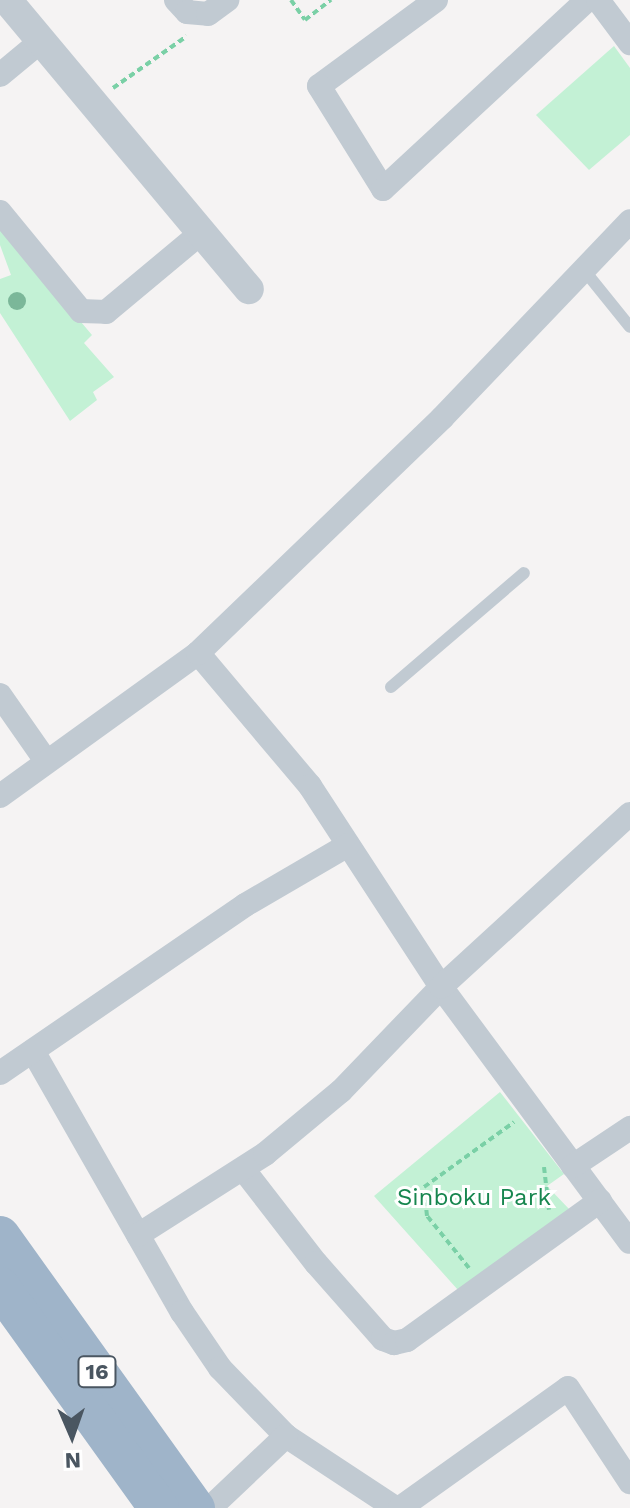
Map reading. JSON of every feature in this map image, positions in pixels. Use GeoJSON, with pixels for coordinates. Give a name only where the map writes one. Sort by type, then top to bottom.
{"type":"FeatureCollection","features":[{"type":"Feature","properties":{"kind":"highway","name":"16"},"geometry":{"type":"LineString","coordinates":[[0,1236],[195,1508]]}},
{"type":"Feature","properties":{"kind":"highway","name":"16"},"geometry":{"type":"LineString","coordinates":[[0,1287],[159,1508]]}},
{"type":"Feature","properties":{"kind":"street"},"geometry":{"type":"LineString","coordinates":[[7,0],[249,289]]}},
{"type":"Feature","properties":{"kind":"street"},"geometry":{"type":"LineString","coordinates":[[176,0],[187,12],[218,7]]}},
{"type":"Feature","properties":{"kind":"street"},"geometry":{"type":"LineString","coordinates":[[436,0],[319,86],[383,189],[587,0]]}},
{"type":"Feature","properties":{"kind":"street"},"geometry":{"type":"LineString","coordinates":[[598,0],[630,43]]}},
{"type":"Feature","properties":{"kind":"street"},"geometry":{"type":"LineString","coordinates":[[0,75],[41,41]]}},
{"type":"Feature","properties":{"kind":"street"},"geometry":{"type":"LineString","coordinates":[[0,212],[81,311],[106,312],[202,232]]}},
{"type":"Feature","properties":{"kind":"street"},"geometry":{"type":"LineString","coordinates":[[0,796],[198,653],[442,418],[630,221]]}},
{"type":"Feature","properties":{"kind":"street"},"geometry":{"type":"LineString","coordinates":[[198,653],[310,786],[441,987],[521,1117],[573,1166],[630,1242]]}},
{"type":"Feature","properties":{"kind":"street"},"geometry":{"type":"LineString","coordinates":[[0,695],[46,761]]}},
{"type":"Feature","properties":{"kind":"street"},"geometry":{"type":"LineString","coordinates":[[138,1235],[243,1169],[341,1091],[441,987],[630,814]]}},
{"type":"Feature","properties":{"kind":"street"},"geometry":{"type":"LineString","coordinates":[[0,1073],[245,905],[348,845]]}},
{"type":"Feature","properties":{"kind":"street"},"geometry":{"type":"LineString","coordinates":[[33,1051],[138,1235],[220,1368],[286,1436],[397,1508],[568,1388],[630,1482]]}},
{"type":"Feature","properties":{"kind":"street"},"geometry":{"type":"LineString","coordinates":[[573,1166],[630,1128]]}},
{"type":"Feature","properties":{"kind":"street"},"geometry":{"type":"LineString","coordinates":[[243,1169],[383,1339],[407,1340],[600,1201]]}},
{"type":"Feature","properties":{"kind":"street"},"geometry":{"type":"LineString","coordinates":[[210,1508],[286,1436]]}},
{"type":"Feature","properties":{"kind":"lane"},"geometry":{"type":"LineString","coordinates":[[584,270],[630,327]]}},
{"type":"Feature","properties":{"kind":"lane"},"geometry":{"type":"LineString","coordinates":[[391,687],[524,573]]}},
{"type":"Feature","properties":{"kind":"path"},"geometry":{"type":"LineString","coordinates":[[291,0],[305,20],[331,0]]}},
{"type":"Feature","properties":{"kind":"path"},"geometry":{"type":"LineString","coordinates":[[110,90],[189,34],[218,7]]}},
{"type":"Feature","properties":{"kind":"path"},"geometry":{"type":"LineString","coordinates":[[519,1135],[521,1117]]}},
{"type":"Feature","properties":{"kind":"path"},"geometry":{"type":"LineString","coordinates":[[483,1285],[427,1216],[424,1187],[521,1117]]}},
{"type":"Feature","properties":{"kind":"path"},"geometry":{"type":"LineString","coordinates":[[536,1156],[544,1166],[549,1219]]}},
{"type":"Feature","properties":{"kind":"green space"},"geometry":{"type":"Polygon","coordinates":[[[614,46],[630,68],[630,135],[589,170],[536,115],[614,46]]]}},
{"type":"Feature","properties":{"kind":"green space"},"geometry":{"type":"Polygon","coordinates":[[[0,226],[92,335],[84,343],[114,377],[93,392],[97,400],[70,421],[0,313],[0,279],[11,275],[0,245],[0,226]]]}},
{"type":"Feature","properties":{"kind":"green space","name":"Sinboku Park"},"geometry":{"type":"Polygon","coordinates":[[[500,1092],[564,1174],[547,1186],[570,1210],[458,1290],[374,1196],[500,1092]]]}}]}
